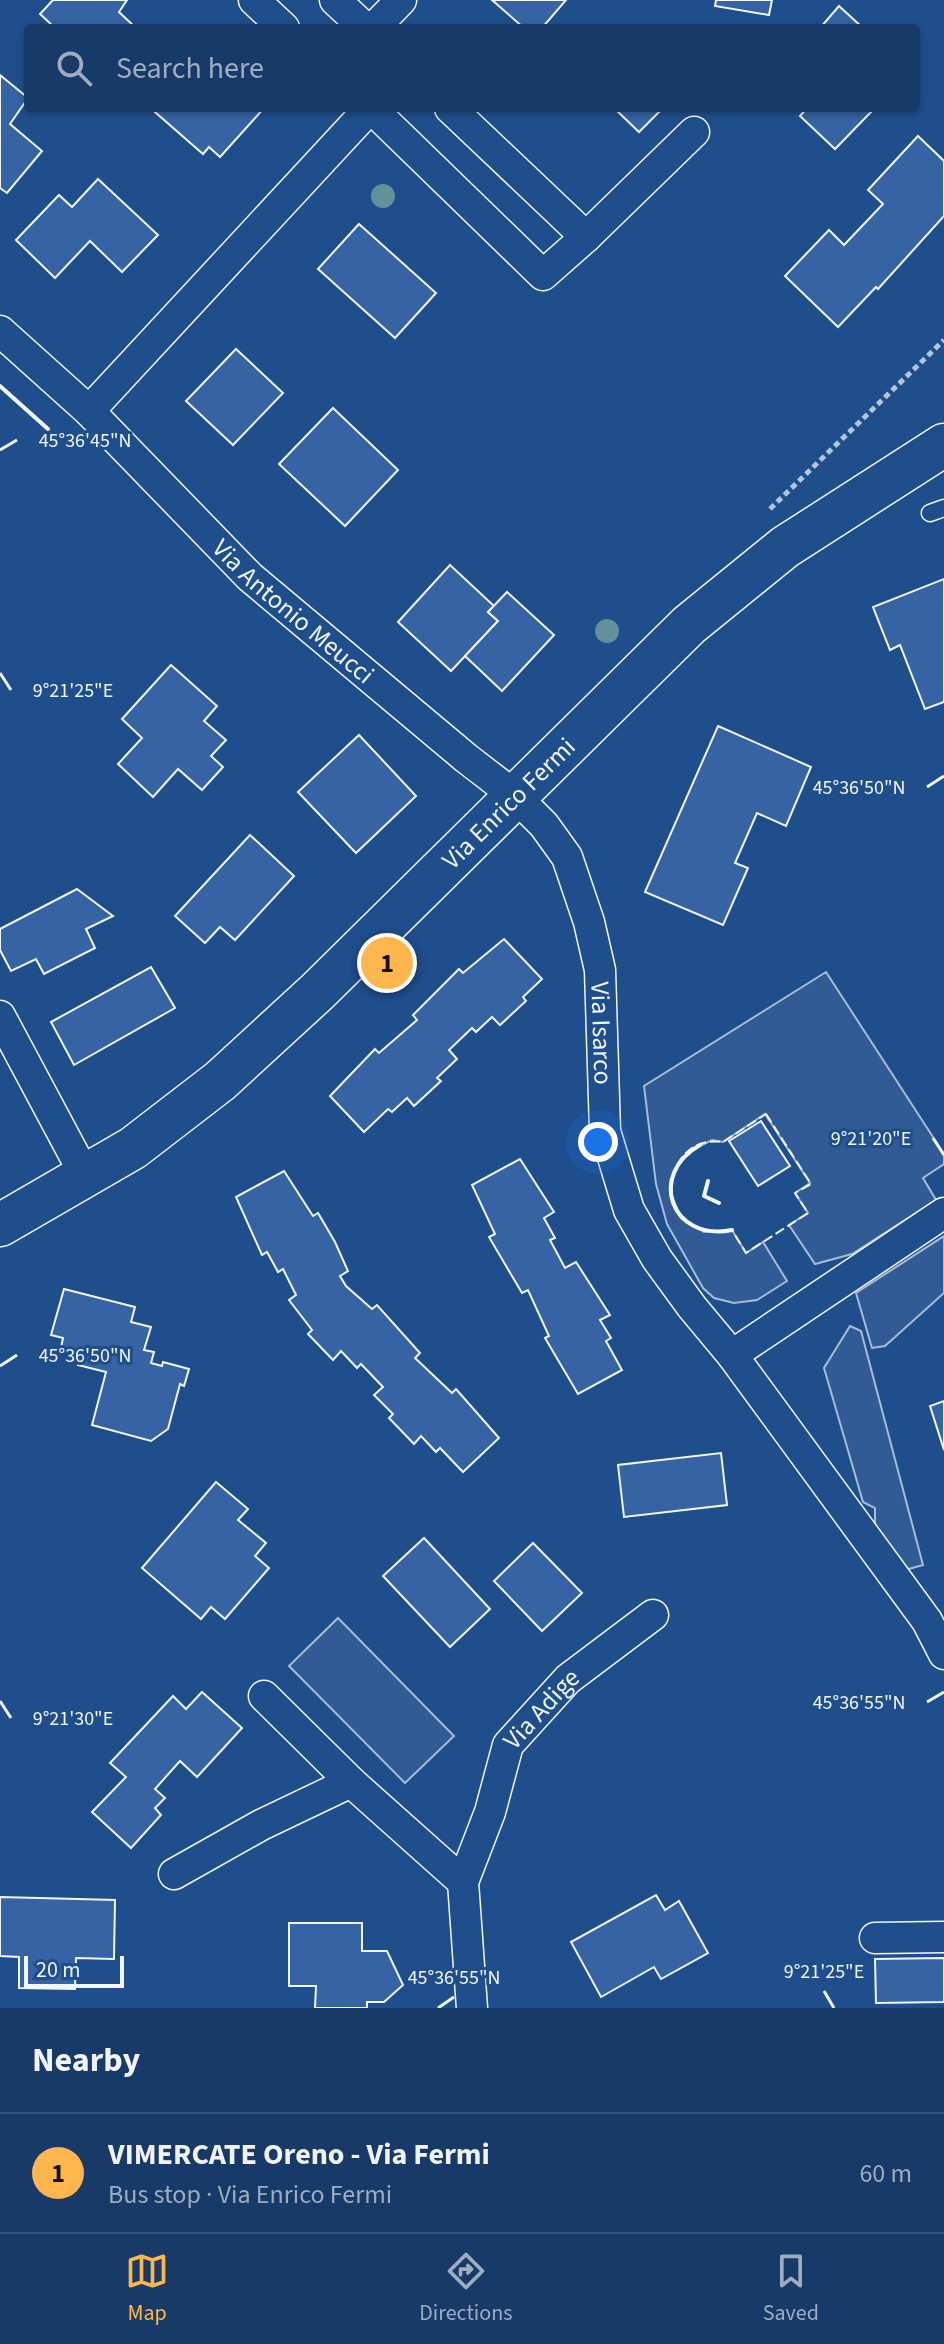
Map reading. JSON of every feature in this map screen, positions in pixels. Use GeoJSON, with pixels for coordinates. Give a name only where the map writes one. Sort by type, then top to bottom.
{"type":"FeatureCollection","features":[{"type":"Feature","properties":{"kind":"street"},"geometry":{"type":"LineString","coordinates":[[254,0],[280,24]]}},
{"type":"Feature","properties":{"kind":"street"},"geometry":{"type":"LineString","coordinates":[[335,0],[361,24]]}},
{"type":"Feature","properties":{"kind":"street"},"geometry":{"type":"LineString","coordinates":[[378,24],[401,0]]}},
{"type":"Feature","properties":{"kind":"street"},"geometry":{"type":"LineString","coordinates":[[89,411],[366,112]]}},
{"type":"Feature","properties":{"kind":"street"},"geometry":{"type":"LineString","coordinates":[[374,112],[543,275],[694,132]]}},
{"type":"Feature","properties":{"kind":"street"},"geometry":{"type":"LineString","coordinates":[[454,112],[586,237]]}},
{"type":"Feature","properties":{"kind":"street","name":"Via Antonio Meucci"},"geometry":{"type":"LineString","coordinates":[[0,331],[89,411],[250,577],[514,795]]}},
{"type":"Feature","properties":{"kind":"street","name":"Via Enrico Fermi"},"geometry":{"type":"LineString","coordinates":[[0,1225],[86,1177],[181,1113],[264,1042],[689,625],[785,547],[944,445]]}},
{"type":"Feature","properties":{"kind":"street","name":"Via Isarco"},"geometry":{"type":"LineString","coordinates":[[514,795],[544,825],[567,857],[589,922],[600,970],[605,1131],[629,1210],[657,1259],[732,1355],[927,1621],[944,1654]]}},
{"type":"Feature","properties":{"kind":"street"},"geometry":{"type":"LineString","coordinates":[[0,1016],[86,1177]]}},
{"type":"Feature","properties":{"kind":"street"},"geometry":{"type":"LineString","coordinates":[[732,1355],[944,1213]]}},
{"type":"Feature","properties":{"kind":"street","name":"Via Adige"},"geometry":{"type":"LineString","coordinates":[[472,2008],[463,1882],[490,1812],[508,1745],[568,1679],[653,1615]]}},
{"type":"Feature","properties":{"kind":"street"},"geometry":{"type":"LineString","coordinates":[[264,1696],[351,1782],[463,1882]]}},
{"type":"Feature","properties":{"kind":"street"},"geometry":{"type":"LineString","coordinates":[[174,1874],[261,1825],[351,1782]]}},
{"type":"Feature","properties":{"kind":"street"},"geometry":{"type":"LineString","coordinates":[[875,1938],[944,1937]]}},
{"type":"Feature","properties":{"kind":"path"},"geometry":{"type":"LineString","coordinates":[[763,516],[944,340]]}},
{"type":"Feature","properties":{"kind":"shaded area"},"geometry":{"type":"Polygon","coordinates":[[[826,972],[944,1154],[944,1164],[923,1178],[936,1200],[852,1254],[815,1264],[789,1225],[808,1213],[795,1193],[810,1183],[765,1114],[723,1142],[712,1140],[690,1151],[674,1170],[671,1194],[681,1218],[704,1232],[732,1230],[746,1253],[763,1242],[787,1281],[757,1300],[734,1303],[714,1298],[703,1288],[667,1224],[656,1184],[644,1086],[826,972]]]}},
{"type":"Feature","properties":{"kind":"shaded area"},"geometry":{"type":"Polygon","coordinates":[[[944,1236],[944,1293],[885,1346],[872,1348],[856,1293],[944,1236]]]}},
{"type":"Feature","properties":{"kind":"shaded area"},"geometry":{"type":"Polygon","coordinates":[[[850,1326],[861,1331],[923,1565],[905,1570],[875,1529],[875,1508],[863,1502],[824,1368],[850,1326]]]}},
{"type":"Feature","properties":{"kind":"shaded area"},"geometry":{"type":"Polygon","coordinates":[[[338,1618],[454,1736],[405,1783],[289,1666],[338,1618]]]}},
{"type":"Feature","properties":{"kind":"building"},"geometry":{"type":"Polygon","coordinates":[[[53,0],[127,0],[119,12],[132,24],[51,24],[40,14],[53,0]]]}},
{"type":"Feature","properties":{"kind":"building"},"geometry":{"type":"Polygon","coordinates":[[[492,0],[566,0],[545,24],[519,24],[492,0]]]}},
{"type":"Feature","properties":{"kind":"building"},"geometry":{"type":"Polygon","coordinates":[[[716,0],[772,0],[769,15],[715,6],[716,0]]]}},
{"type":"Feature","properties":{"kind":"building"},"geometry":{"type":"Polygon","coordinates":[[[839,6],[859,24],[823,24],[839,6]]]}},
{"type":"Feature","properties":{"kind":"building"},"geometry":{"type":"Polygon","coordinates":[[[0,75],[24,95],[24,104],[10,124],[42,151],[7,193],[0,188],[0,75]]]}},
{"type":"Feature","properties":{"kind":"building"},"geometry":{"type":"Polygon","coordinates":[[[155,112],[260,112],[220,157],[209,147],[203,154],[155,112]]]}},
{"type":"Feature","properties":{"kind":"building"},"geometry":{"type":"Polygon","coordinates":[[[618,112],[659,112],[639,132],[618,112]]]}},
{"type":"Feature","properties":{"kind":"building"},"geometry":{"type":"Polygon","coordinates":[[[804,112],[871,112],[835,149],[800,116],[804,112]]]}},
{"type":"Feature","properties":{"kind":"building"},"geometry":{"type":"Polygon","coordinates":[[[918,136],[944,161],[944,216],[878,289],[876,287],[838,327],[785,276],[829,230],[844,245],[883,204],[868,190],[918,136]]]}},
{"type":"Feature","properties":{"kind":"building"},"geometry":{"type":"Polygon","coordinates":[[[98,179],[158,235],[122,272],[90,241],[55,278],[16,240],[59,195],[72,207],[98,179]]]}},
{"type":"Feature","properties":{"kind":"building"},"geometry":{"type":"Polygon","coordinates":[[[359,224],[436,293],[395,338],[318,269],[359,224]]]}},
{"type":"Feature","properties":{"kind":"building"},"geometry":{"type":"Polygon","coordinates":[[[236,349],[283,393],[233,445],[186,401],[236,349]]]}},
{"type":"Feature","properties":{"kind":"building"},"geometry":{"type":"Polygon","coordinates":[[[333,408],[398,470],[345,526],[279,464],[333,408]]]}},
{"type":"Feature","properties":{"kind":"building"},"geometry":{"type":"Polygon","coordinates":[[[450,565],[494,606],[488,612],[498,621],[451,671],[398,622],[450,565]]]}},
{"type":"Feature","properties":{"kind":"building"},"geometry":{"type":"Polygon","coordinates":[[[944,579],[944,702],[925,709],[900,645],[890,650],[873,607],[944,579]]]}},
{"type":"Feature","properties":{"kind":"building"},"geometry":{"type":"Polygon","coordinates":[[[507,592],[554,635],[502,691],[465,656],[498,621],[488,612],[507,592]]]}},
{"type":"Feature","properties":{"kind":"building"},"geometry":{"type":"Polygon","coordinates":[[[171,665],[217,706],[204,721],[226,740],[211,756],[223,767],[202,790],[178,769],[153,797],[118,764],[142,738],[122,719],[171,665]]]}},
{"type":"Feature","properties":{"kind":"building"},"geometry":{"type":"Polygon","coordinates":[[[718,726],[811,767],[786,826],[757,813],[735,863],[748,868],[723,925],[645,892],[718,726]]]}},
{"type":"Feature","properties":{"kind":"building"},"geometry":{"type":"Polygon","coordinates":[[[359,735],[416,796],[356,853],[298,792],[359,735]]]}},
{"type":"Feature","properties":{"kind":"building"},"geometry":{"type":"Polygon","coordinates":[[[250,835],[294,876],[235,940],[220,927],[205,943],[175,916],[250,835]]]}},
{"type":"Feature","properties":{"kind":"building"},"geometry":{"type":"Polygon","coordinates":[[[77,889],[113,916],[86,929],[95,948],[44,974],[36,959],[11,971],[0,950],[0,929],[77,889]]]}},
{"type":"Feature","properties":{"kind":"building"},"geometry":{"type":"Polygon","coordinates":[[[504,939],[542,979],[523,997],[526,1001],[500,1025],[492,1017],[476,1032],[472,1028],[449,1050],[457,1059],[437,1078],[441,1081],[414,1106],[407,1098],[392,1112],[388,1109],[364,1132],[330,1096],[375,1049],[379,1053],[417,1020],[413,1015],[459,969],[463,973],[504,939]]]}},
{"type":"Feature","properties":{"kind":"building"},"geometry":{"type":"Polygon","coordinates":[[[151,967],[175,1008],[74,1065],[51,1022],[151,967]]]}},
{"type":"Feature","properties":{"kind":"building"},"geometry":{"type":"Polygon","coordinates":[[[761,1121],[790,1166],[758,1186],[729,1141],[761,1121]]]}},
{"type":"Feature","properties":{"kind":"building"},"geometry":{"type":"Polygon","coordinates":[[[520,1159],[554,1212],[544,1218],[555,1238],[550,1240],[565,1268],[576,1262],[610,1315],[600,1320],[611,1338],[606,1341],[622,1370],[578,1394],[545,1338],[549,1336],[528,1290],[522,1293],[489,1237],[495,1234],[472,1185],[520,1159]]]}},
{"type":"Feature","properties":{"kind":"building"},"geometry":{"type":"Polygon","coordinates":[[[284,1171],[313,1216],[318,1213],[335,1242],[348,1271],[340,1276],[346,1286],[372,1309],[377,1305],[420,1353],[415,1358],[452,1393],[456,1389],[499,1438],[463,1472],[440,1448],[436,1452],[421,1436],[414,1444],[389,1418],[393,1414],[374,1395],[383,1387],[361,1364],[357,1368],[341,1351],[333,1360],[308,1334],[312,1330],[289,1300],[296,1295],[283,1269],[278,1272],[267,1252],[262,1255],[236,1197],[284,1171]]]}},
{"type":"Feature","properties":{"kind":"building"},"geometry":{"type":"Polygon","coordinates":[[[64,1289],[135,1307],[131,1322],[151,1327],[144,1350],[154,1352],[151,1363],[162,1366],[163,1362],[189,1369],[184,1386],[180,1384],[168,1429],[151,1441],[92,1425],[106,1372],[78,1365],[81,1353],[61,1348],[63,1338],[51,1335],[64,1289]]]}},
{"type":"Feature","properties":{"kind":"building"},"geometry":{"type":"Polygon","coordinates":[[[944,1401],[944,1450],[930,1406],[944,1401]]]}},
{"type":"Feature","properties":{"kind":"building"},"geometry":{"type":"Polygon","coordinates":[[[721,1453],[727,1505],[624,1517],[618,1465],[721,1453]]]}},
{"type":"Feature","properties":{"kind":"building"},"geometry":{"type":"Polygon","coordinates":[[[216,1482],[248,1509],[238,1520],[266,1543],[255,1556],[269,1568],[225,1619],[211,1607],[201,1619],[142,1568],[216,1482]]]}},
{"type":"Feature","properties":{"kind":"building"},"geometry":{"type":"Polygon","coordinates":[[[424,1538],[490,1609],[450,1647],[383,1576],[424,1538]]]}},
{"type":"Feature","properties":{"kind":"building"},"geometry":{"type":"Polygon","coordinates":[[[533,1543],[582,1593],[542,1631],[494,1581],[533,1543]]]}},
{"type":"Feature","properties":{"kind":"building"},"geometry":{"type":"Polygon","coordinates":[[[202,1692],[242,1728],[197,1777],[180,1761],[155,1789],[165,1798],[155,1808],[161,1815],[131,1848],[92,1812],[126,1777],[110,1763],[173,1696],[186,1709],[202,1692]]]}},
{"type":"Feature","properties":{"kind":"building"},"geometry":{"type":"Polygon","coordinates":[[[656,1895],[665,1910],[679,1901],[708,1953],[661,1979],[654,1967],[601,1997],[571,1942],[656,1895]]]}},
{"type":"Feature","properties":{"kind":"building"},"geometry":{"type":"Polygon","coordinates":[[[0,1897],[115,1900],[114,1959],[76,1958],[75,1989],[19,1988],[19,1957],[0,1956],[0,1897]]]}},
{"type":"Feature","properties":{"kind":"building"},"geometry":{"type":"Polygon","coordinates":[[[289,1923],[362,1923],[362,1951],[387,1951],[403,1985],[384,2002],[367,2002],[367,2008],[315,2008],[316,1986],[289,1986],[289,1923]]]}},
{"type":"Feature","properties":{"kind":"building"},"geometry":{"type":"Polygon","coordinates":[[[944,1958],[944,2002],[876,2003],[875,1959],[944,1958]]]}},
{"type":"Feature","properties":{"kind":"fence"},"geometry":{"type":"LineString","coordinates":[[766,1114],[811,1184],[795,1193],[808,1213],[746,1253],[732,1230],[705,1230],[686,1222],[675,1207],[672,1188],[675,1170],[685,1154],[701,1144],[723,1142],[766,1114]]}},
{"type":"Feature","properties":{"kind":"wall"},"geometry":{"type":"LineString","coordinates":[[0,386],[48,429]]}},
{"type":"Feature","properties":{"kind":"wall"},"geometry":{"type":"LineString","coordinates":[[700,1145],[684,1158],[674,1173],[671,1188],[673,1203],[681,1216],[694,1226],[711,1231],[732,1230]]}},
{"type":"Feature","properties":{"kind":"wall"},"geometry":{"type":"LineString","coordinates":[[708,1181],[704,1196],[719,1203]]}},
{"type":"Feature","properties":{"kind":"place","name":"VIMERCATE Oreno - Via Fermi"},"geometry":{"type":"Point","coordinates":[387,963]}}]}
